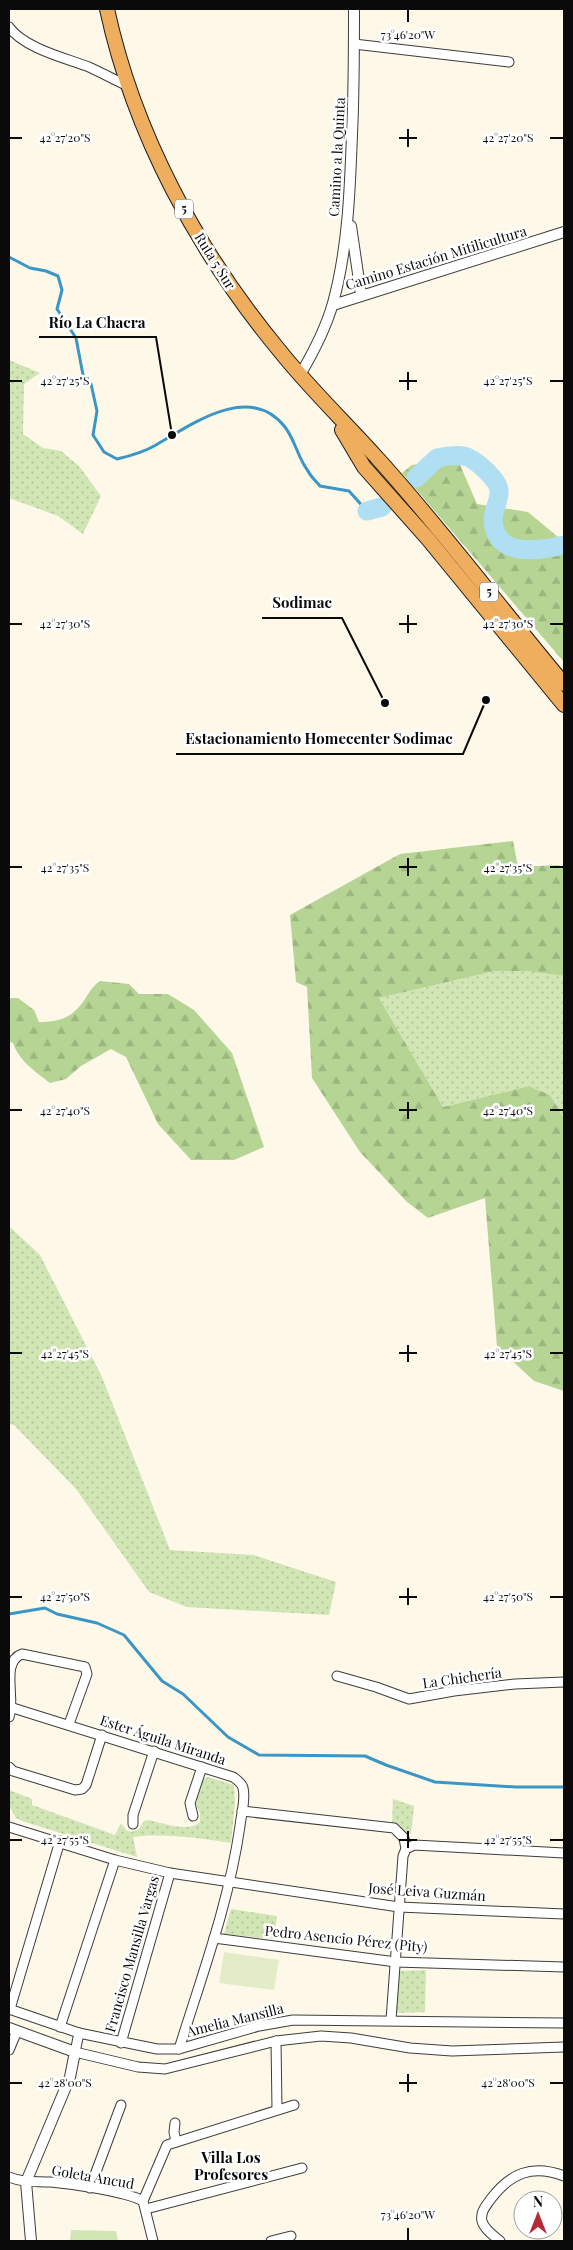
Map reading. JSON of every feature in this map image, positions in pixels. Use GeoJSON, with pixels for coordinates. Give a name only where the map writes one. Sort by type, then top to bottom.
{"type":"FeatureCollection","features":[{"type":"Feature","properties":{"kind":"highway","name":"Ruta 5 Sur"},"geometry":{"type":"LineString","coordinates":[[107,9],[128,86],[165,172],[201,239],[238,296],[300,375],[328,408],[379,460],[564,684]]}},
{"type":"Feature","properties":{"kind":"highway","name":"Ruta 5 Sur"},"geometry":{"type":"LineString","coordinates":[[328,408],[364,467],[564,705]]}},
{"type":"Feature","properties":{"kind":"highway"},"geometry":{"type":"LineString","coordinates":[[520,630],[524,642],[522,654]]}},
{"type":"Feature","properties":{"kind":"street","name":"Camino a la Quinta"},"geometry":{"type":"LineString","coordinates":[[333,304],[348,211],[354,97],[354,9]]}},
{"type":"Feature","properties":{"kind":"street"},"geometry":{"type":"LineString","coordinates":[[9,26],[13,32],[49,52],[88,67],[128,86]]}},
{"type":"Feature","properties":{"kind":"street"},"geometry":{"type":"LineString","coordinates":[[354,44],[509,62]]}},
{"type":"Feature","properties":{"kind":"street"},"geometry":{"type":"LineString","coordinates":[[348,211],[362,294]]}},
{"type":"Feature","properties":{"kind":"street","name":"Camino Estación Mitilicultura"},"geometry":{"type":"LineString","coordinates":[[300,375],[311,357],[333,304],[564,232]]}},
{"type":"Feature","properties":{"kind":"street"},"geometry":{"type":"LineString","coordinates":[[9,1717],[13,1708],[11,1665],[16,1656],[22,1654],[85,1667],[87,1674],[69,1724]]}},
{"type":"Feature","properties":{"kind":"street","name":"La Chichería"},"geometry":{"type":"LineString","coordinates":[[337,1676],[376,1686],[409,1699],[454,1691],[515,1684],[564,1682]]}},
{"type":"Feature","properties":{"kind":"street","name":"Ester Águila Miranda"},"geometry":{"type":"LineString","coordinates":[[13,1708],[233,1777],[238,1780],[244,1790],[230,1881],[179,2048]]}},
{"type":"Feature","properties":{"kind":"street"},"geometry":{"type":"LineString","coordinates":[[9,1767],[13,1771],[75,1790],[82,1789],[86,1785],[102,1735]]}},
{"type":"Feature","properties":{"kind":"street"},"geometry":{"type":"LineString","coordinates":[[133,1824],[134,1815],[154,1751]]}},
{"type":"Feature","properties":{"kind":"street"},"geometry":{"type":"LineString","coordinates":[[192,1816],[190,1803],[202,1767]]}},
{"type":"Feature","properties":{"kind":"street"},"geometry":{"type":"LineString","coordinates":[[242,1811],[392,1828],[404,1838],[406,1849],[403,1856],[391,2020]]}},
{"type":"Feature","properties":{"kind":"street","name":"José Leiva Guzmán"},"geometry":{"type":"LineString","coordinates":[[9,1826],[116,1860],[170,1873],[399,1907],[564,1914]]}},
{"type":"Feature","properties":{"kind":"street"},"geometry":{"type":"LineString","coordinates":[[9,2009],[60,1842]]}},
{"type":"Feature","properties":{"kind":"street"},"geometry":{"type":"LineString","coordinates":[[406,1849],[414,1845],[564,1854]]}},
{"type":"Feature","properties":{"kind":"street"},"geometry":{"type":"LineString","coordinates":[[60,2027],[116,1860]]}},
{"type":"Feature","properties":{"kind":"street","name":"Francisco Mansilla Vargas"},"geometry":{"type":"LineString","coordinates":[[121,2043],[170,1873]]}},
{"type":"Feature","properties":{"kind":"street","name":"Pedro Asencio Pérez (Pity)"},"geometry":{"type":"LineString","coordinates":[[214,1938],[396,1962],[564,1967]]}},
{"type":"Feature","properties":{"kind":"street","name":"Amelia Mansilla"},"geometry":{"type":"LineString","coordinates":[[9,2009],[79,2034],[157,2049],[179,2048],[259,2026],[293,2020],[564,2023]]}},
{"type":"Feature","properties":{"kind":"street"},"geometry":{"type":"LineString","coordinates":[[9,2050],[13,2029],[75,2052],[138,2067],[165,2069],[276,2041],[321,2036],[350,2038],[410,2048],[452,2051],[564,2047]]}},
{"type":"Feature","properties":{"kind":"street"},"geometry":{"type":"LineString","coordinates":[[31,2241],[26,2182],[70,2076],[79,2034]]}},
{"type":"Feature","properties":{"kind":"street"},"geometry":{"type":"LineString","coordinates":[[276,2041],[278,2109]]}},
{"type":"Feature","properties":{"kind":"street"},"geometry":{"type":"LineString","coordinates":[[90,2188],[121,2105]]}},
{"type":"Feature","properties":{"kind":"street"},"geometry":{"type":"LineString","coordinates":[[171,2144],[294,2105]]}},
{"type":"Feature","properties":{"kind":"street"},"geometry":{"type":"LineString","coordinates":[[153,2241],[144,2205],[171,2144],[175,2123]]}},
{"type":"Feature","properties":{"kind":"street"},"geometry":{"type":"LineString","coordinates":[[144,2205],[302,2168]]}},
{"type":"Feature","properties":{"kind":"street"},"geometry":{"type":"LineString","coordinates":[[500,2241],[482,2223],[486,2205],[500,2188],[519,2173],[546,2172],[564,2176]]}},
{"type":"Feature","properties":{"kind":"street","name":"Goleta Ancud"},"geometry":{"type":"LineString","coordinates":[[9,2177],[26,2182],[50,2182],[90,2188],[144,2205]]}},
{"type":"Feature","properties":{"kind":"street"},"geometry":{"type":"LineString","coordinates":[[271,2241],[291,2236]]}},
{"type":"Feature","properties":{"kind":"green space"},"geometry":{"type":"Polygon","coordinates":[[[9,360],[40,373],[24,384],[23,434],[43,448],[61,451],[79,466],[101,496],[83,534],[58,516],[9,498],[9,360]]]}},
{"type":"Feature","properties":{"kind":"green space"},"geometry":{"type":"Polygon","coordinates":[[[457,458],[477,504],[528,512],[564,542],[564,662],[402,473],[412,465],[457,458]]]}},
{"type":"Feature","properties":{"kind":"green space"},"geometry":{"type":"Polygon","coordinates":[[[513,841],[518,867],[558,865],[564,868],[564,976],[526,971],[495,971],[379,998],[443,1107],[529,1086],[550,1095],[564,1118],[564,1391],[534,1381],[497,1347],[485,1198],[428,1218],[406,1201],[360,1152],[312,1078],[307,987],[296,982],[290,915],[400,854],[513,841]]]}},
{"type":"Feature","properties":{"kind":"green space"},"geometry":{"type":"Polygon","coordinates":[[[495,971],[526,971],[564,976],[564,1118],[550,1095],[529,1086],[443,1107],[379,998],[495,971]]]}},
{"type":"Feature","properties":{"kind":"green space"},"geometry":{"type":"Polygon","coordinates":[[[100,981],[129,984],[139,994],[168,994],[194,1010],[232,1053],[264,1147],[234,1160],[191,1160],[158,1124],[126,1057],[111,1049],[81,1066],[66,1079],[50,1083],[28,1066],[19,1055],[13,1043],[9,1042],[9,998],[18,998],[34,1010],[39,1022],[55,1021],[65,1018],[74,1012],[93,987],[100,981]]]}},
{"type":"Feature","properties":{"kind":"green space"},"geometry":{"type":"Polygon","coordinates":[[[9,1226],[40,1255],[102,1377],[170,1550],[253,1555],[336,1582],[329,1615],[187,1607],[149,1592],[76,1489],[14,1425],[9,1424],[9,1226]]]}},
{"type":"Feature","properties":{"kind":"green space"},"geometry":{"type":"Polygon","coordinates":[[[208,1777],[234,1785],[235,1802],[231,1843],[170,1836],[133,1837],[137,1857],[22,1821],[16,1818],[9,1808],[9,1790],[32,1799],[32,1805],[115,1835],[121,1823],[126,1830],[131,1832],[139,1829],[144,1821],[148,1820],[189,1827],[200,1822],[200,1813],[196,1804],[201,1780],[208,1777]]]}},
{"type":"Feature","properties":{"kind":"green space"},"geometry":{"type":"Polygon","coordinates":[[[393,1799],[414,1806],[411,1834],[402,1832],[392,1823],[393,1799]]]}},
{"type":"Feature","properties":{"kind":"green space"},"geometry":{"type":"Polygon","coordinates":[[[231,1909],[277,1916],[274,1939],[224,1934],[231,1909]]]}},
{"type":"Feature","properties":{"kind":"green space"},"geometry":{"type":"Polygon","coordinates":[[[224,1952],[279,1960],[274,1990],[219,1983],[224,1952]]]}},
{"type":"Feature","properties":{"kind":"green space"},"geometry":{"type":"Polygon","coordinates":[[[426,1970],[425,2012],[397,2013],[399,1971],[426,1970]]]}},
{"type":"Feature","properties":{"kind":"green space"},"geometry":{"type":"Polygon","coordinates":[[[71,2230],[116,2231],[118,2241],[70,2241],[71,2230]]]}},
{"type":"Feature","properties":{"kind":"waterway"},"geometry":{"type":"LineString","coordinates":[[9,257],[30,268],[46,271],[58,276],[62,290],[57,309],[76,338],[83,375],[91,384],[97,411],[93,435],[104,452],[117,459],[132,455],[142,452],[203,418],[221,411],[238,407],[255,408],[271,414],[285,427],[305,466],[320,486],[349,491],[367,511]]}},
{"type":"Feature","properties":{"kind":"waterway"},"geometry":{"type":"LineString","coordinates":[[416,478],[437,458],[464,456],[485,470],[498,485],[499,494],[493,520],[501,541],[509,546],[531,550],[564,545]]}},
{"type":"Feature","properties":{"kind":"waterway"},"geometry":{"type":"LineString","coordinates":[[367,511],[382,507]]}},
{"type":"Feature","properties":{"kind":"waterway"},"geometry":{"type":"LineString","coordinates":[[9,1614],[45,1608],[57,1614],[97,1623],[124,1635],[162,1681],[183,1694],[228,1737],[259,1755],[365,1756],[435,1782],[516,1787],[564,1787]]}},
{"type":"Feature","properties":{"kind":"place","name":"Río La Chacra"},"geometry":{"type":"Point","coordinates":[172,435]}},
{"type":"Feature","properties":{"kind":"place","name":"Estacionamiento Homecenter Sodimac"},"geometry":{"type":"Point","coordinates":[486,700]}},
{"type":"Feature","properties":{"kind":"place","name":"Sodimac"},"geometry":{"type":"Point","coordinates":[385,703]}},
{"type":"Feature","properties":{"kind":"district","name":"Villa Los Profesores"},"geometry":{"type":"Point","coordinates":[231,2166]}}]}
